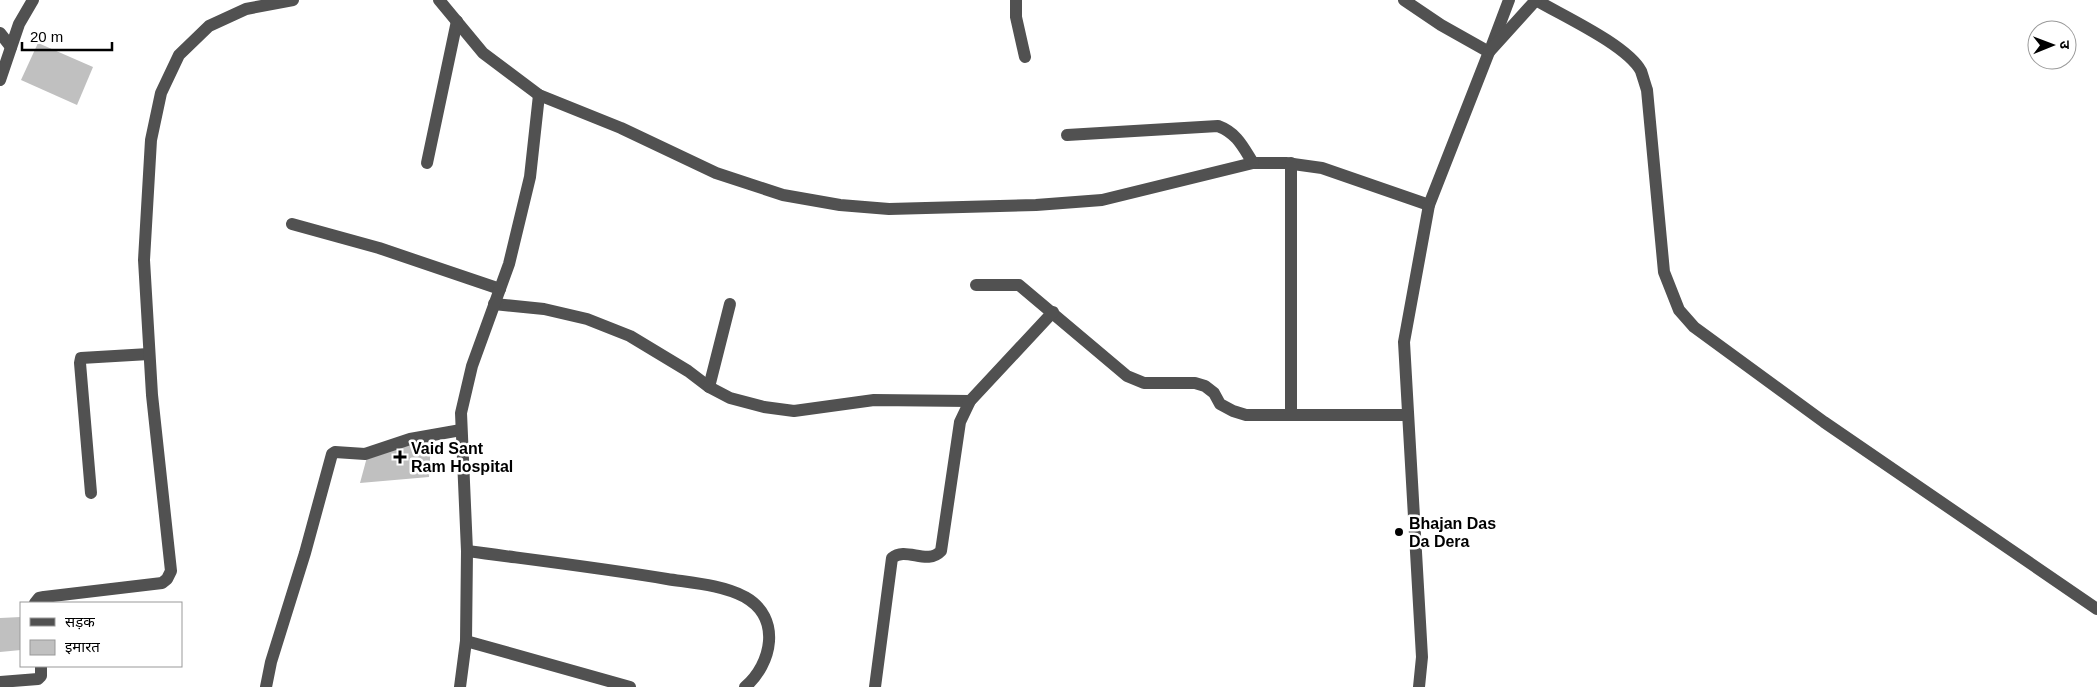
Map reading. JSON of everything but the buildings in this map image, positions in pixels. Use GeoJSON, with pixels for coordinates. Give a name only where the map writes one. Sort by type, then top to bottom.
{"type":"FeatureCollection","features":[{"type":"Feature","properties":{"kind":"street"},"geometry":{"type":"LineString","coordinates":[[0,80],[19,24],[33,0]]}},
{"type":"Feature","properties":{"kind":"street"},"geometry":{"type":"LineString","coordinates":[[36,602],[39,598],[44,597],[162,583],[167,579],[171,571],[149,354],[144,260],[151,140],[161,93],[179,55],[209,26],[246,8],[293,0]]}},
{"type":"Feature","properties":{"kind":"street"},"geometry":{"type":"LineString","coordinates":[[439,0],[483,53],[539,95],[621,128],[716,173],[783,195],[840,205],[889,208],[1036,205],[1102,200],[1253,163],[1291,164],[1322,168],[1430,205]]}},
{"type":"Feature","properties":{"kind":"street"},"geometry":{"type":"LineString","coordinates":[[1016,0],[1016,17],[1025,57]]}},
{"type":"Feature","properties":{"kind":"street"},"geometry":{"type":"LineString","coordinates":[[1404,0],[1441,25],[1489,52]]}},
{"type":"Feature","properties":{"kind":"street"},"geometry":{"type":"LineString","coordinates":[[1419,687],[1422,657],[1404,342],[1430,205],[1509,0]]}},
{"type":"Feature","properties":{"kind":"street"},"geometry":{"type":"LineString","coordinates":[[1489,52],[1536,0],[1628,55],[1640,71],[1647,90],[1664,272],[1679,310],[1694,326],[1824,422],[2097,609]]}},
{"type":"Feature","properties":{"kind":"street"},"geometry":{"type":"LineString","coordinates":[[427,163],[457,21]]}},
{"type":"Feature","properties":{"kind":"street"},"geometry":{"type":"LineString","coordinates":[[0,33],[11,47]]}},
{"type":"Feature","properties":{"kind":"street"},"geometry":{"type":"LineString","coordinates":[[460,687],[466,641],[467,552],[461,430],[462,414],[472,366],[509,264],[530,177],[539,95]]}},
{"type":"Feature","properties":{"kind":"street"},"geometry":{"type":"LineString","coordinates":[[1067,135],[1218,126],[1230,130],[1239,139],[1253,163]]}},
{"type":"Feature","properties":{"kind":"street"},"geometry":{"type":"LineString","coordinates":[[1291,164],[1291,415]]}},
{"type":"Feature","properties":{"kind":"street"},"geometry":{"type":"LineString","coordinates":[[292,224],[379,248],[500,289]]}},
{"type":"Feature","properties":{"kind":"street"},"geometry":{"type":"LineString","coordinates":[[976,285],[1019,285],[1127,376],[1144,383],[1195,383],[1206,386],[1220,404],[1246,415],[1408,415]]}},
{"type":"Feature","properties":{"kind":"street"},"geometry":{"type":"LineString","coordinates":[[494,304],[544,309],[587,319],[630,336],[688,371],[709,388],[730,398],[756,405],[794,411],[874,400],[970,401]]}},
{"type":"Feature","properties":{"kind":"street"},"geometry":{"type":"LineString","coordinates":[[709,388],[730,304]]}},
{"type":"Feature","properties":{"kind":"street"},"geometry":{"type":"LineString","coordinates":[[875,687],[892,558],[900,554],[929,558],[936,556],[941,551],[960,422],[970,401],[1053,312]]}},
{"type":"Feature","properties":{"kind":"street"},"geometry":{"type":"LineString","coordinates":[[91,493],[81,358],[149,354]]}},
{"type":"Feature","properties":{"kind":"street"},"geometry":{"type":"LineString","coordinates":[[266,687],[271,662],[305,553],[332,454],[335,452],[365,454],[410,439],[461,430]]}},
{"type":"Feature","properties":{"kind":"street"},"geometry":{"type":"LineString","coordinates":[[467,552],[616,570],[721,588],[746,598],[760,611],[769,628],[770,646],[765,662],[756,678],[745,687]]}},
{"type":"Feature","properties":{"kind":"street"},"geometry":{"type":"LineString","coordinates":[[466,641],[630,687]]}},
{"type":"Feature","properties":{"kind":"street"},"geometry":{"type":"LineString","coordinates":[[0,682],[38,679],[41,676],[41,667]]}},
{"type":"Feature","properties":{"kind":"place","name":"Vaid Sant Ram Hospital"},"geometry":{"type":"Point","coordinates":[400,457]}},
{"type":"Feature","properties":{"kind":"place","name":"Bhajan Das Da Dera"},"geometry":{"type":"Point","coordinates":[1399,532]}}]}
